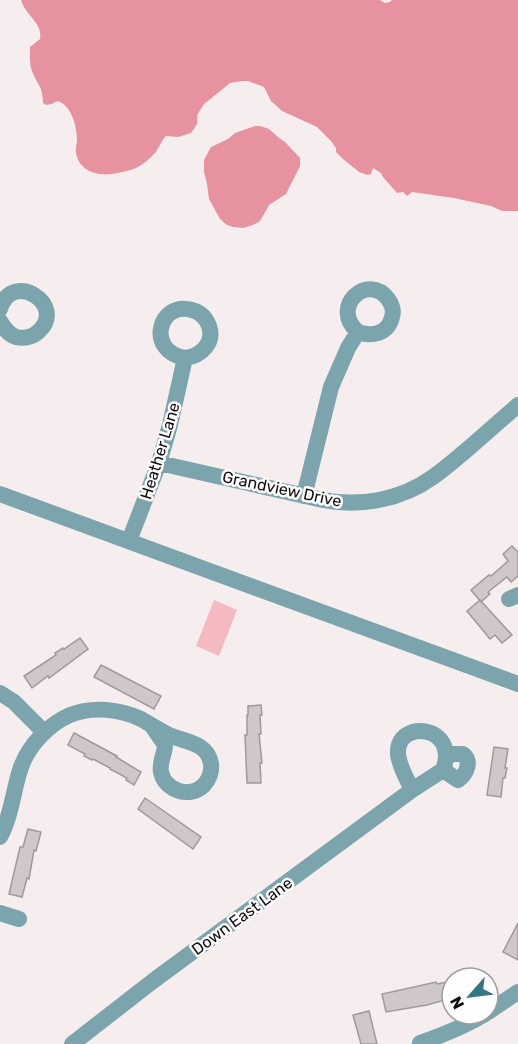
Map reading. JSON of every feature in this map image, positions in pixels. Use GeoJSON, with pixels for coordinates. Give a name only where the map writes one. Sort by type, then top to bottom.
{"type":"FeatureCollection","features":[{"type":"Feature","properties":{"kind":"street"},"geometry":{"type":"LineString","coordinates":[[0,309],[6,297],[21,291],[29,292],[42,301],[46,315],[41,328],[29,337],[15,336],[1,326]]}},
{"type":"Feature","properties":{"kind":"street"},"geometry":{"type":"LineString","coordinates":[[304,496],[330,387],[358,332]]}},
{"type":"Feature","properties":{"kind":"street","name":"Heather Lane"},"geometry":{"type":"LineString","coordinates":[[129,541],[159,463],[185,358]]}},
{"type":"Feature","properties":{"kind":"street","name":"Grandview Drive"},"geometry":{"type":"LineString","coordinates":[[159,463],[336,502],[360,503],[385,499],[410,490],[433,477],[518,405]]}},
{"type":"Feature","properties":{"kind":"street"},"geometry":{"type":"LineString","coordinates":[[0,494],[518,684]]}},
{"type":"Feature","properties":{"kind":"street"},"geometry":{"type":"LineString","coordinates":[[0,693],[14,702],[44,732]]}},
{"type":"Feature","properties":{"kind":"street"},"geometry":{"type":"LineString","coordinates":[[0,837],[21,767],[34,744],[53,725],[81,712],[108,710],[138,718],[152,726]]}},
{"type":"Feature","properties":{"kind":"street","name":"Down East Lane"},"geometry":{"type":"LineString","coordinates":[[72,1044],[160,976],[412,790],[445,763],[443,744],[430,732],[417,730],[405,737],[399,745],[398,756],[412,790]]}},
{"type":"Feature","properties":{"kind":"street"},"geometry":{"type":"LineString","coordinates":[[0,913],[19,919]]}},
{"type":"Feature","properties":{"kind":"street"},"geometry":{"type":"LineString","coordinates":[[500,1004],[518,992]]}},
{"type":"Feature","properties":{"kind":"street"},"geometry":{"type":"LineString","coordinates":[[420,1043],[464,1026]]}},
{"type":"Feature","properties":{"kind":"shaded area"},"geometry":{"type":"Polygon","coordinates":[[[21,0],[380,0],[385,3],[392,0],[518,0],[518,211],[502,211],[491,206],[454,198],[412,192],[407,196],[403,192],[397,193],[381,173],[373,168],[371,174],[368,175],[359,172],[336,152],[331,141],[317,127],[282,111],[271,101],[264,87],[248,81],[230,83],[204,104],[197,115],[197,124],[191,133],[178,137],[166,136],[155,153],[139,167],[112,174],[90,171],[78,159],[76,128],[66,106],[57,101],[46,105],[43,103],[42,93],[30,65],[30,47],[40,39],[39,28],[21,0]]]}},
{"type":"Feature","properties":{"kind":"shaded area"},"geometry":{"type":"Polygon","coordinates":[[[255,126],[269,129],[285,142],[300,158],[300,166],[286,194],[269,205],[260,221],[243,228],[233,227],[220,219],[209,199],[204,160],[211,147],[235,133],[255,126]]]}},
{"type":"Feature","properties":{"kind":"shaded area"},"geometry":{"type":"Polygon","coordinates":[[[214,600],[237,610],[219,656],[196,646],[214,600]]]}},
{"type":"Feature","properties":{"kind":"building"},"geometry":{"type":"Polygon","coordinates":[[[512,546],[518,552],[518,576],[511,582],[507,577],[488,592],[490,594],[481,602],[471,590],[508,561],[503,554],[512,546]]]}},
{"type":"Feature","properties":{"kind":"building"},"geometry":{"type":"Polygon","coordinates":[[[480,600],[512,635],[502,643],[495,635],[490,639],[467,611],[480,600]]]}},
{"type":"Feature","properties":{"kind":"building"},"geometry":{"type":"Polygon","coordinates":[[[80,638],[88,649],[32,688],[24,676],[80,638]]]}},
{"type":"Feature","properties":{"kind":"building"},"geometry":{"type":"Polygon","coordinates":[[[101,665],[161,696],[154,709],[94,677],[101,665]]]}},
{"type":"Feature","properties":{"kind":"building"},"geometry":{"type":"Polygon","coordinates":[[[261,705],[261,734],[259,734],[262,763],[260,763],[261,783],[247,783],[245,735],[247,735],[248,706],[261,705]]]}},
{"type":"Feature","properties":{"kind":"building"},"geometry":{"type":"Polygon","coordinates":[[[74,733],[141,772],[134,785],[126,780],[127,778],[68,745],[74,733]]]}},
{"type":"Feature","properties":{"kind":"building"},"geometry":{"type":"Polygon","coordinates":[[[494,747],[508,749],[501,797],[487,795],[494,747]]]}},
{"type":"Feature","properties":{"kind":"building"},"geometry":{"type":"Polygon","coordinates":[[[145,798],[201,837],[193,849],[138,809],[145,798]]]}},
{"type":"Feature","properties":{"kind":"building"},"geometry":{"type":"Polygon","coordinates":[[[28,829],[41,832],[22,897],[9,894],[20,847],[23,847],[28,829]]]}},
{"type":"Feature","properties":{"kind":"building"},"geometry":{"type":"Polygon","coordinates":[[[518,923],[518,960],[503,952],[518,923]]]}},
{"type":"Feature","properties":{"kind":"building"},"geometry":{"type":"Polygon","coordinates":[[[436,982],[440,983],[440,1001],[386,1012],[382,994],[436,982]]]}},
{"type":"Feature","properties":{"kind":"building"},"geometry":{"type":"Polygon","coordinates":[[[369,1011],[377,1044],[361,1044],[353,1015],[369,1011]]]}}]}
